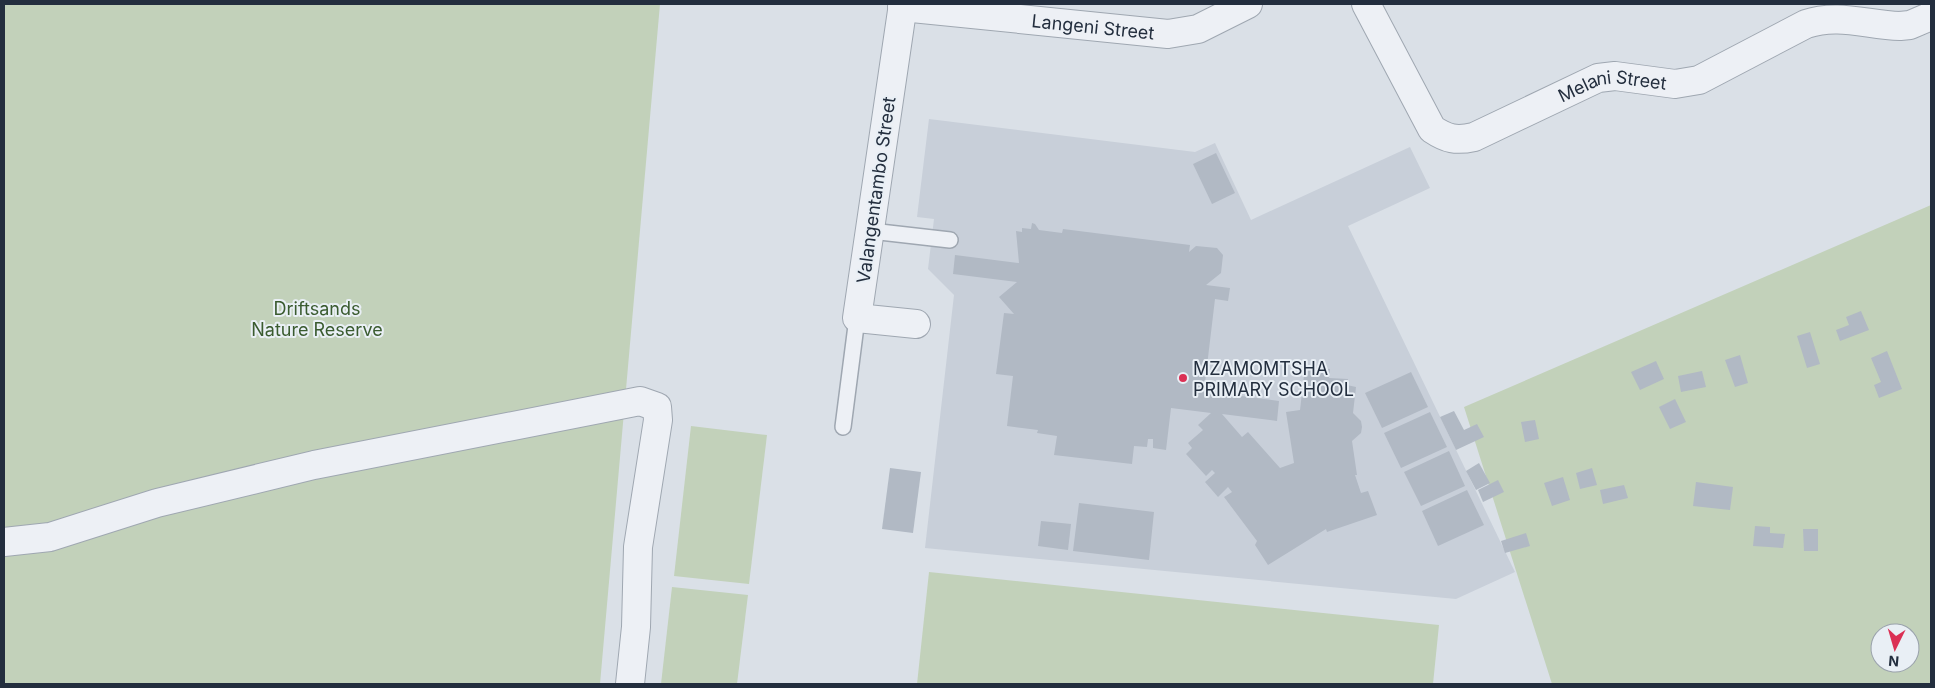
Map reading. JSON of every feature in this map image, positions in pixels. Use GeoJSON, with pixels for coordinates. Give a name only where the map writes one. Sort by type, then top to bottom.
{"type":"FeatureCollection","features":[{"type":"Feature","properties":{"kind":"street","name":"Langeni Street"},"geometry":{"type":"LineString","coordinates":[[903,5],[1168,34],[1198,29],[1248,4]]}},
{"type":"Feature","properties":{"kind":"street","name":"Melani Street"},"geometry":{"type":"LineString","coordinates":[[1366,4],[1432,129],[1446,139],[1460,140],[1474,137],[1598,78],[1615,76],[1676,84],[1699,80],[1806,24],[1854,12],[1900,26],[1931,16]]}},
{"type":"Feature","properties":{"kind":"street","name":"Valangentambo Street"},"geometry":{"type":"LineString","coordinates":[[857,318],[903,5]]}},
{"type":"Feature","properties":{"kind":"street"},"geometry":{"type":"LineString","coordinates":[[857,318],[916,324]]}},
{"type":"Feature","properties":{"kind":"street"},"geometry":{"type":"LineString","coordinates":[[4,542],[50,538],[157,504],[314,464],[640,401],[657,407],[658,420],[638,547],[636,627],[630,684]]}},
{"type":"Feature","properties":{"kind":"lane"},"geometry":{"type":"LineString","coordinates":[[871,231],[950,240]]}},
{"type":"Feature","properties":{"kind":"lane"},"geometry":{"type":"LineString","coordinates":[[843,427],[857,318]]}},
{"type":"Feature","properties":{"kind":"shaded area","name":"MZAMOMTSHA PRIMARY SCHOOL"},"geometry":{"type":"Polygon","coordinates":[[[929,119],[1195,152],[1215,143],[1251,220],[1410,147],[1430,188],[1348,226],[1515,572],[1456,599],[925,548],[954,295],[928,269],[934,219],[917,217],[929,119]]]}},
{"type":"Feature","properties":{"kind":"green space","name":"Driftsands Nature Reserve"},"geometry":{"type":"Polygon","coordinates":[[[4,4],[660,4],[600,684],[4,684],[4,4]]]}},
{"type":"Feature","properties":{"kind":"green space"},"geometry":{"type":"Polygon","coordinates":[[[1931,205],[1931,684],[1552,684],[1464,407],[1931,205]]]}},
{"type":"Feature","properties":{"kind":"green space"},"geometry":{"type":"Polygon","coordinates":[[[691,426],[767,435],[749,584],[674,576],[691,426]]]}},
{"type":"Feature","properties":{"kind":"green space"},"geometry":{"type":"Polygon","coordinates":[[[929,572],[1439,625],[1433,684],[917,684],[929,572]]]}},
{"type":"Feature","properties":{"kind":"green space"},"geometry":{"type":"Polygon","coordinates":[[[672,587],[748,595],[737,684],[661,684],[672,587]]]}},
{"type":"Feature","properties":{"kind":"building"},"geometry":{"type":"Polygon","coordinates":[[[1216,153],[1235,193],[1212,204],[1193,164],[1216,153]]]}},
{"type":"Feature","properties":{"kind":"building"},"geometry":{"type":"Polygon","coordinates":[[[1032,223],[1039,230],[1062,233],[1063,229],[1190,245],[1189,252],[1196,246],[1217,248],[1223,255],[1221,273],[1206,285],[1230,288],[1228,301],[1215,299],[1204,391],[1279,401],[1277,421],[1222,414],[1242,437],[1248,432],[1280,468],[1294,463],[1286,412],[1300,410],[1305,367],[1330,369],[1329,378],[1348,379],[1347,385],[1356,387],[1353,413],[1361,421],[1362,427],[1361,433],[1352,441],[1357,475],[1355,475],[1361,493],[1368,491],[1377,515],[1327,532],[1326,529],[1268,565],[1255,545],[1257,541],[1224,497],[1232,492],[1228,487],[1218,497],[1205,482],[1215,473],[1212,470],[1206,476],[1186,454],[1192,448],[1188,443],[1203,430],[1198,425],[1211,413],[1171,408],[1166,450],[1153,448],[1153,439],[1148,439],[1147,447],[1134,446],[1132,464],[1054,455],[1057,436],[1037,433],[1038,430],[1007,426],[1013,376],[996,374],[1004,313],[1014,314],[999,297],[1017,282],[953,274],[955,255],[1019,263],[1016,231],[1022,232],[1022,228],[1031,229],[1032,223]]]}},
{"type":"Feature","properties":{"kind":"building"},"geometry":{"type":"Polygon","coordinates":[[[1861,311],[1869,330],[1840,341],[1836,330],[1849,325],[1846,317],[1861,311]]]}},
{"type":"Feature","properties":{"kind":"building"},"geometry":{"type":"Polygon","coordinates":[[[1810,332],[1820,364],[1807,368],[1797,336],[1810,332]]]}},
{"type":"Feature","properties":{"kind":"building"},"geometry":{"type":"Polygon","coordinates":[[[1887,351],[1902,389],[1879,398],[1874,385],[1881,382],[1871,358],[1887,351]]]}},
{"type":"Feature","properties":{"kind":"building"},"geometry":{"type":"Polygon","coordinates":[[[1740,355],[1748,383],[1735,387],[1725,360],[1740,355]]]}},
{"type":"Feature","properties":{"kind":"building"},"geometry":{"type":"Polygon","coordinates":[[[1656,361],[1664,379],[1640,390],[1631,372],[1656,361]]]}},
{"type":"Feature","properties":{"kind":"building"},"geometry":{"type":"Polygon","coordinates":[[[1702,371],[1706,387],[1681,392],[1678,376],[1702,371]]]}},
{"type":"Feature","properties":{"kind":"building"},"geometry":{"type":"Polygon","coordinates":[[[1411,372],[1428,407],[1382,428],[1365,393],[1411,372]]]}},
{"type":"Feature","properties":{"kind":"building"},"geometry":{"type":"Polygon","coordinates":[[[1675,399],[1686,422],[1670,429],[1659,407],[1675,399]]]}},
{"type":"Feature","properties":{"kind":"building"},"geometry":{"type":"Polygon","coordinates":[[[1454,411],[1464,430],[1477,424],[1484,437],[1456,450],[1440,417],[1454,411]]]}},
{"type":"Feature","properties":{"kind":"building"},"geometry":{"type":"Polygon","coordinates":[[[1430,412],[1447,447],[1401,468],[1384,433],[1430,412]]]}},
{"type":"Feature","properties":{"kind":"building"},"geometry":{"type":"Polygon","coordinates":[[[1535,420],[1539,439],[1525,442],[1521,422],[1535,420]]]}},
{"type":"Feature","properties":{"kind":"building"},"geometry":{"type":"Polygon","coordinates":[[[1449,451],[1465,486],[1421,506],[1404,472],[1449,451]]]}},
{"type":"Feature","properties":{"kind":"building"},"geometry":{"type":"Polygon","coordinates":[[[1479,463],[1490,483],[1476,490],[1466,471],[1479,463]]]}},
{"type":"Feature","properties":{"kind":"building"},"geometry":{"type":"Polygon","coordinates":[[[890,468],[921,472],[913,533],[882,529],[890,468]]]}},
{"type":"Feature","properties":{"kind":"building"},"geometry":{"type":"Polygon","coordinates":[[[1592,468],[1597,485],[1580,489],[1576,473],[1592,468]]]}},
{"type":"Feature","properties":{"kind":"building"},"geometry":{"type":"Polygon","coordinates":[[[1563,477],[1570,500],[1552,506],[1544,483],[1563,477]]]}},
{"type":"Feature","properties":{"kind":"building"},"geometry":{"type":"Polygon","coordinates":[[[1498,480],[1504,492],[1483,502],[1478,490],[1498,480]]]}},
{"type":"Feature","properties":{"kind":"building"},"geometry":{"type":"Polygon","coordinates":[[[1696,482],[1733,487],[1730,510],[1693,506],[1696,482]]]}},
{"type":"Feature","properties":{"kind":"building"},"geometry":{"type":"Polygon","coordinates":[[[1624,485],[1628,498],[1603,504],[1600,490],[1624,485]]]}},
{"type":"Feature","properties":{"kind":"building"},"geometry":{"type":"Polygon","coordinates":[[[1467,490],[1484,525],[1438,546],[1422,511],[1467,490]]]}},
{"type":"Feature","properties":{"kind":"building"},"geometry":{"type":"Polygon","coordinates":[[[1079,503],[1154,512],[1149,560],[1073,551],[1079,503]]]}},
{"type":"Feature","properties":{"kind":"building"},"geometry":{"type":"Polygon","coordinates":[[[1041,521],[1071,524],[1068,550],[1038,546],[1041,521]]]}},
{"type":"Feature","properties":{"kind":"building"},"geometry":{"type":"Polygon","coordinates":[[[1755,526],[1770,527],[1770,533],[1785,534],[1783,548],[1753,546],[1755,526]]]}},
{"type":"Feature","properties":{"kind":"building"},"geometry":{"type":"Polygon","coordinates":[[[1803,529],[1818,529],[1818,551],[1804,551],[1803,529]]]}},
{"type":"Feature","properties":{"kind":"building"},"geometry":{"type":"Polygon","coordinates":[[[1526,533],[1530,546],[1505,553],[1501,541],[1526,533]]]}},
{"type":"Feature","properties":{"kind":"place","name":"MZAMOMTSHA PRIMARY SCHOOL"},"geometry":{"type":"Point","coordinates":[1183,378]}}]}
